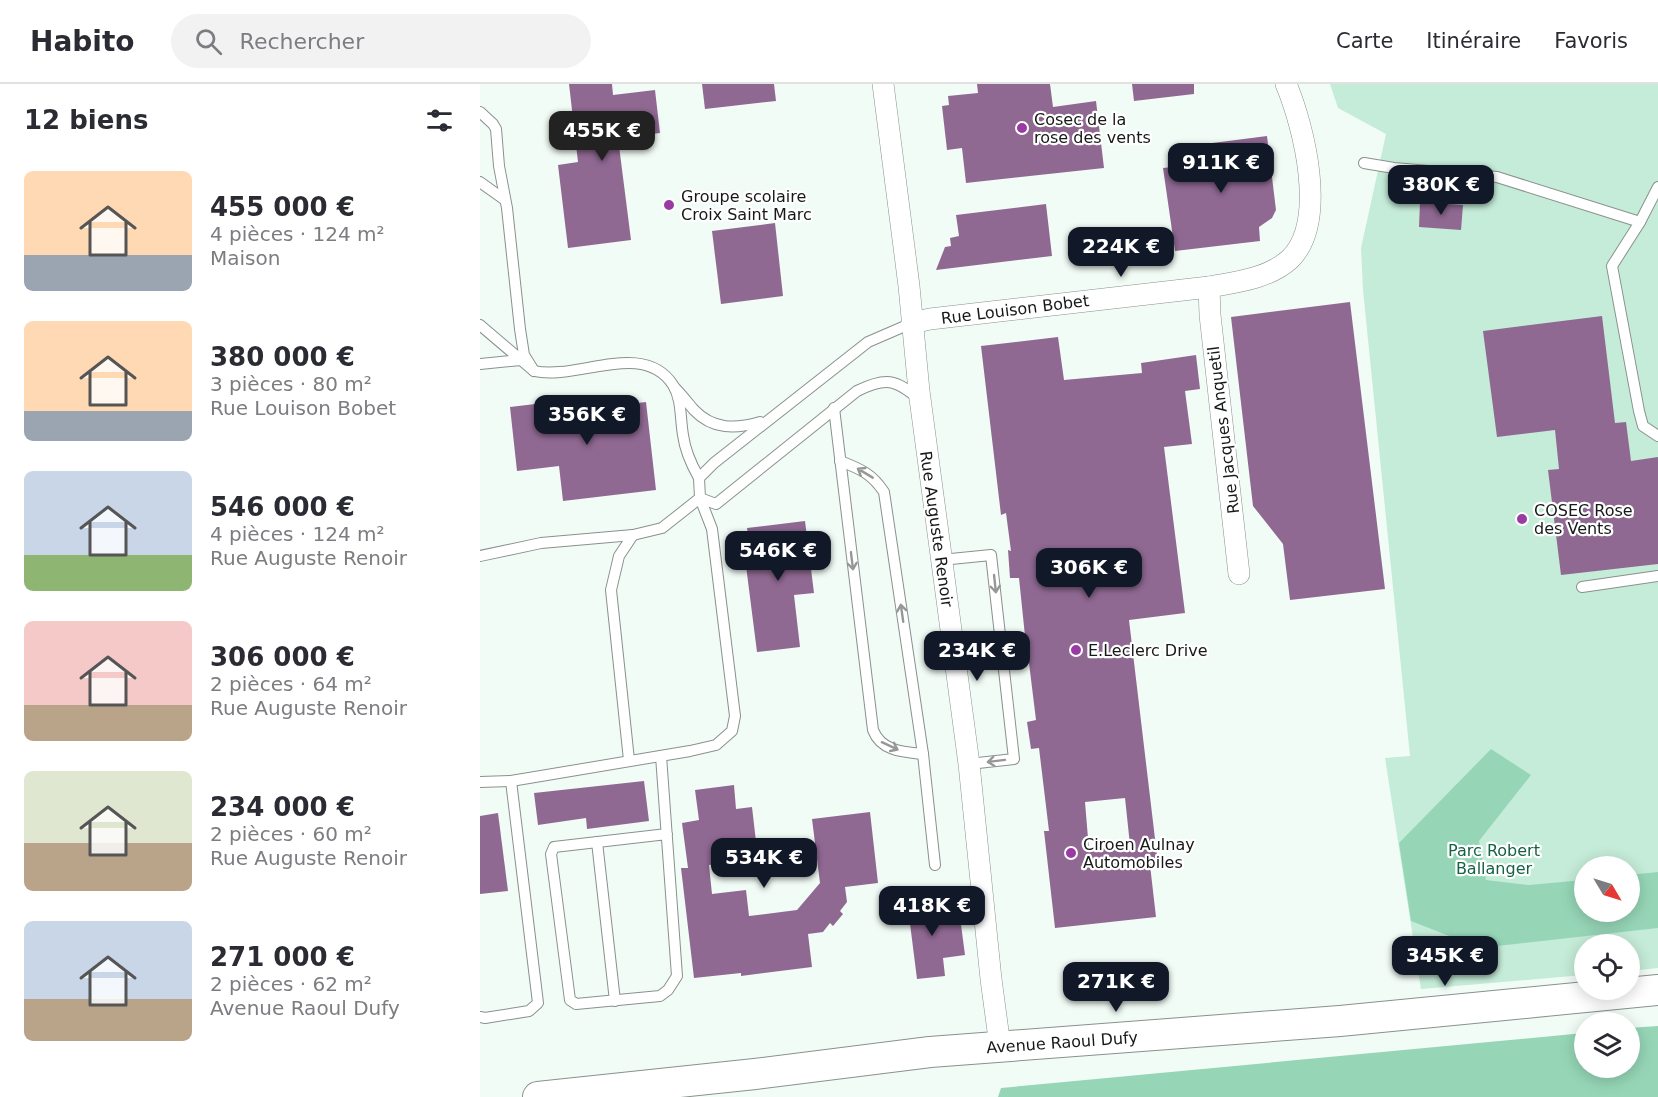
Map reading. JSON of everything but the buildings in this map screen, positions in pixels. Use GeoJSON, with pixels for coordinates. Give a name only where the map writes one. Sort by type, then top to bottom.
{"type":"FeatureCollection","features":[{"type":"Feature","properties":{"kind":"main road","name":"Avenue Raoul Dufy"},"geometry":{"type":"LineString","coordinates":[[538,1097],[1000,1046],[1340,1022],[1658,990]]}},
{"type":"Feature","properties":{"kind":"street","name":"Rue Auguste Renoir"},"geometry":{"type":"LineString","coordinates":[[883,84],[920,400],[969,764],[1000,1046]]}},
{"type":"Feature","properties":{"kind":"street","name":"Rue Louison Bobet"},"geometry":{"type":"LineString","coordinates":[[912,323],[930,319],[1209,287],[1252,279],[1278,268],[1299,248],[1305,232],[1310,205],[1303,136],[1286,84]]}},
{"type":"Feature","properties":{"kind":"street","name":"Rue Jacques Anquetil"},"geometry":{"type":"LineString","coordinates":[[1209,287],[1210,315],[1239,574]]}},
{"type":"Feature","properties":{"kind":"lane"},"geometry":{"type":"LineString","coordinates":[[480,112],[493,124],[495,129],[506,200],[524,355],[534,371]]}},
{"type":"Feature","properties":{"kind":"lane"},"geometry":{"type":"LineString","coordinates":[[1364,163],[1394,168],[1497,177],[1640,222]]}},
{"type":"Feature","properties":{"kind":"lane"},"geometry":{"type":"LineString","coordinates":[[480,182],[506,200]]}},
{"type":"Feature","properties":{"kind":"lane"},"geometry":{"type":"LineString","coordinates":[[1658,187],[1640,222],[1612,267],[1643,426],[1658,436]]}},
{"type":"Feature","properties":{"kind":"lane"},"geometry":{"type":"LineString","coordinates":[[699,478],[714,463],[868,342],[912,323]]}},
{"type":"Feature","properties":{"kind":"lane"},"geometry":{"type":"LineString","coordinates":[[480,325],[534,371],[547,374],[621,363],[641,363],[653,366],[662,373],[694,410],[719,426],[734,428],[769,419]]}},
{"type":"Feature","properties":{"kind":"lane"},"geometry":{"type":"LineString","coordinates":[[480,364],[521,360]]}},
{"type":"Feature","properties":{"kind":"lane"},"geometry":{"type":"LineString","coordinates":[[700,498],[716,504],[856,391],[886,381],[902,385],[920,400]]}},
{"type":"Feature","properties":{"kind":"lane"},"geometry":{"type":"LineString","coordinates":[[480,782],[511,781],[716,745],[732,731],[735,716],[712,529],[700,498],[699,478],[689,461],[683,435],[681,407],[674,386]]}},
{"type":"Feature","properties":{"kind":"lane"},"geometry":{"type":"LineString","coordinates":[[834,408],[873,730],[877,739],[888,747],[923,754]]}},
{"type":"Feature","properties":{"kind":"lane"},"geometry":{"type":"LineString","coordinates":[[840,461],[875,478],[884,492],[923,754],[935,865]]}},
{"type":"Feature","properties":{"kind":"lane"},"geometry":{"type":"LineString","coordinates":[[480,556],[541,543],[633,535],[662,528],[700,498]]}},
{"type":"Feature","properties":{"kind":"lane"},"geometry":{"type":"LineString","coordinates":[[629,760],[611,590],[619,556],[633,535]]}},
{"type":"Feature","properties":{"kind":"lane"},"geometry":{"type":"LineString","coordinates":[[941,560],[991,555],[1014,759],[969,764]]}},
{"type":"Feature","properties":{"kind":"lane"},"geometry":{"type":"LineString","coordinates":[[1582,587],[1658,576]]}},
{"type":"Feature","properties":{"kind":"lane"},"geometry":{"type":"LineString","coordinates":[[661,756],[667,834],[677,976],[668,990],[660,996],[576,1004],[570,1000],[551,854],[554,847],[667,834]]}},
{"type":"Feature","properties":{"kind":"lane"},"geometry":{"type":"LineString","coordinates":[[480,1017],[529,1011],[537,1003],[511,781]]}},
{"type":"Feature","properties":{"kind":"lane"},"geometry":{"type":"LineString","coordinates":[[597,842],[615,1001]]}},
{"type":"Feature","properties":{"kind":"green space","name":"COSEC Rose des Vents"},"geometry":{"type":"Polygon","coordinates":[[[1330,84],[1658,84],[1658,968],[1640,970],[1640,934],[1574,934],[1574,976],[1421,989],[1385,758],[1410,756],[1363,290],[1361,248],[1386,134],[1338,108],[1330,84]]]}},
{"type":"Feature","properties":{"kind":"green space"},"geometry":{"type":"Polygon","coordinates":[[[1491,749],[1531,775],[1479,841],[1486,880],[1529,885],[1574,881],[1574,922],[1640,922],[1640,874],[1658,872],[1658,928],[1605,934],[1574,934],[1574,937],[1480,948],[1411,921],[1399,843],[1491,749]]]}},
{"type":"Feature","properties":{"kind":"green space"},"geometry":{"type":"Polygon","coordinates":[[[1658,1026],[1658,1097],[998,1097],[1001,1088],[1574,1034],[1574,1078],[1640,1078],[1640,1027],[1658,1026]]]}},
{"type":"Feature","properties":{"kind":"place","name":"Cosec de la rose des vents"},"geometry":{"type":"Point","coordinates":[1022,128]}},
{"type":"Feature","properties":{"kind":"place","name":"Groupe scolaire Croix Saint Marc"},"geometry":{"type":"Point","coordinates":[669,205]}},
{"type":"Feature","properties":{"kind":"place","name":"COSEC Rose des Vents"},"geometry":{"type":"Point","coordinates":[1522,519]}},
{"type":"Feature","properties":{"kind":"place","name":"E.Leclerc Drive"},"geometry":{"type":"Point","coordinates":[1076,650]}},
{"type":"Feature","properties":{"kind":"place","name":"Ciroen Aulnay Automobiles"},"geometry":{"type":"Point","coordinates":[1071,853]}},
{"type":"Feature","properties":{"kind":"park label","name":"Parc Robert Ballanger"},"geometry":{"type":"Point","coordinates":[1494,859]}}]}
